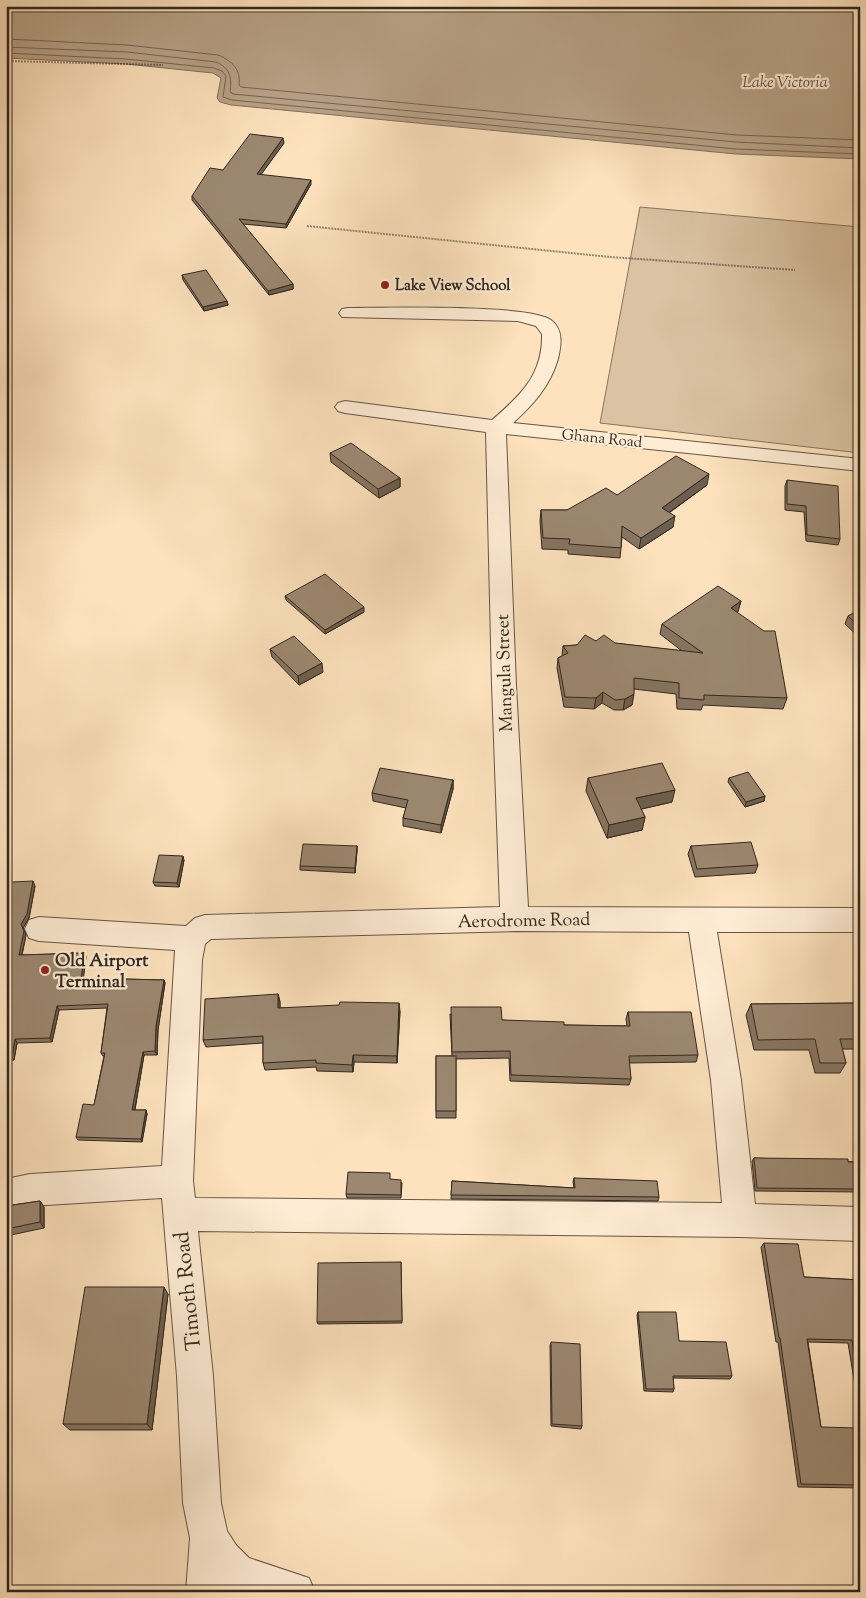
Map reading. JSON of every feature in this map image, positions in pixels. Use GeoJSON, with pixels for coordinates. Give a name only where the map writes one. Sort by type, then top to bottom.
{"type":"FeatureCollection","features":[{"type":"Feature","properties":{"kind":"street"},"geometry":{"type":"LineString","coordinates":[[348,313],[518,316],[533,318],[543,323],[550,329],[553,338],[546,367],[531,395],[496,427]]}},
{"type":"Feature","properties":{"kind":"street","name":"Ghana Road"},"geometry":{"type":"LineString","coordinates":[[345,407],[496,427],[860,465]]}},
{"type":"Feature","properties":{"kind":"street","name":"Mangula Street"},"geometry":{"type":"LineString","coordinates":[[496,427],[504,676],[515,919]]}},
{"type":"Feature","properties":{"kind":"street","name":"Aerodrome Road"},"geometry":{"type":"LineString","coordinates":[[192,938],[205,927],[515,919],[860,920]]}},
{"type":"Feature","properties":{"kind":"street"},"geometry":{"type":"LineString","coordinates":[[701,919],[726,1080],[740,1220]]}},
{"type":"Feature","properties":{"kind":"street"},"geometry":{"type":"LineString","coordinates":[[39,929],[192,938]]}},
{"type":"Feature","properties":{"kind":"street","name":"Timoth Road"},"geometry":{"type":"LineString","coordinates":[[192,938],[188,960],[177,1181],[195,1376],[202,1503],[209,1538],[222,1558],[236,1573],[280,1589],[295,1592]]}},
{"type":"Feature","properties":{"kind":"street"},"geometry":{"type":"LineString","coordinates":[[6,1194],[30,1190],[177,1181]]}},
{"type":"Feature","properties":{"kind":"street"},"geometry":{"type":"LineString","coordinates":[[179,1214],[740,1220],[860,1224]]}},
{"type":"Feature","properties":{"kind":"street"},"geometry":{"type":"LineString","coordinates":[[206,1592],[209,1538]]}},
{"type":"Feature","properties":{"kind":"path"},"geometry":{"type":"LineString","coordinates":[[6,61],[163,65]]}},
{"type":"Feature","properties":{"kind":"path"},"geometry":{"type":"LineString","coordinates":[[307,226],[610,257],[795,270]]}},
{"type":"Feature","properties":{"kind":"shaded area"},"geometry":{"type":"Polygon","coordinates":[[[640,207],[860,227],[860,453],[600,423],[640,207]]]}},
{"type":"Feature","properties":{"kind":"water","name":"Lake Victoria"},"geometry":{"type":"Polygon","coordinates":[[[6,6],[860,6],[860,159],[736,154],[231,105],[220,102],[217,98],[221,78],[213,73],[126,64],[6,58],[6,6]]]}},
{"type":"Feature","properties":{"kind":"building"},"geometry":{"type":"Polygon","coordinates":[[[250,134],[283,138],[257,174],[311,180],[286,224],[239,219],[293,284],[268,291],[192,196],[210,168],[223,170],[250,134]]]}},
{"type":"Feature","properties":{"kind":"building"},"geometry":{"type":"Polygon","coordinates":[[[206,270],[227,301],[203,307],[182,275],[206,270]]]}},
{"type":"Feature","properties":{"kind":"building"},"geometry":{"type":"Polygon","coordinates":[[[351,443],[400,478],[378,489],[330,453],[351,443]]]}},
{"type":"Feature","properties":{"kind":"building"},"geometry":{"type":"Polygon","coordinates":[[[676,456],[709,474],[662,508],[675,516],[641,538],[622,526],[621,548],[569,544],[570,539],[543,538],[541,510],[567,510],[606,488],[617,495],[676,456]]]}},
{"type":"Feature","properties":{"kind":"building"},"geometry":{"type":"Polygon","coordinates":[[[787,480],[838,486],[840,539],[807,535],[806,506],[787,504],[787,480]]]}},
{"type":"Feature","properties":{"kind":"building"},"geometry":{"type":"Polygon","coordinates":[[[325,574],[364,607],[325,630],[285,596],[325,574]]]}},
{"type":"Feature","properties":{"kind":"building"},"geometry":{"type":"Polygon","coordinates":[[[718,586],[741,601],[731,608],[764,631],[775,631],[787,698],[704,695],[704,700],[679,698],[679,683],[634,678],[634,694],[625,699],[615,700],[603,692],[596,698],[565,697],[558,658],[568,653],[563,646],[577,645],[585,635],[596,641],[604,635],[615,643],[703,653],[662,624],[718,586]]]}},
{"type":"Feature","properties":{"kind":"building"},"geometry":{"type":"Polygon","coordinates":[[[860,610],[860,627],[848,616],[860,610]]]}},
{"type":"Feature","properties":{"kind":"building"},"geometry":{"type":"Polygon","coordinates":[[[294,636],[322,663],[298,676],[270,649],[294,636]]]}},
{"type":"Feature","properties":{"kind":"building"},"geometry":{"type":"Polygon","coordinates":[[[662,763],[675,790],[636,798],[645,817],[609,825],[588,778],[662,763]]]}},
{"type":"Feature","properties":{"kind":"building"},"geometry":{"type":"Polygon","coordinates":[[[380,768],[453,780],[441,825],[403,818],[408,800],[372,793],[380,768]]]}},
{"type":"Feature","properties":{"kind":"building"},"geometry":{"type":"Polygon","coordinates":[[[748,772],[765,796],[746,802],[729,778],[748,772]]]}},
{"type":"Feature","properties":{"kind":"building"},"geometry":{"type":"Polygon","coordinates":[[[751,842],[758,865],[697,869],[691,846],[751,842]]]}},
{"type":"Feature","properties":{"kind":"building"},"geometry":{"type":"Polygon","coordinates":[[[303,844],[357,846],[355,868],[300,866],[303,844]]]}},
{"type":"Feature","properties":{"kind":"building"},"geometry":{"type":"Polygon","coordinates":[[[159,855],[183,856],[177,883],[153,882],[159,855]]]}},
{"type":"Feature","properties":{"kind":"building"},"geometry":{"type":"Polygon","coordinates":[[[33,881],[27,914],[21,924],[24,931],[19,955],[85,953],[81,978],[164,980],[156,1026],[155,1051],[143,1052],[132,1110],[146,1110],[141,1139],[76,1137],[83,1104],[94,1105],[105,1053],[101,1053],[108,1004],[57,1006],[50,1038],[15,1039],[12,1057],[6,1057],[6,911],[12,882],[33,881]]]}},
{"type":"Feature","properties":{"kind":"building"},"geometry":{"type":"Polygon","coordinates":[[[278,994],[278,1008],[339,1005],[340,1002],[399,1003],[397,1056],[353,1055],[352,1065],[316,1063],[316,1060],[263,1063],[263,1036],[203,1040],[205,999],[278,994]]]}},
{"type":"Feature","properties":{"kind":"building"},"geometry":{"type":"Polygon","coordinates":[[[860,1003],[860,1039],[840,1039],[846,1063],[820,1063],[815,1039],[758,1040],[751,1004],[860,1003]]]}},
{"type":"Feature","properties":{"kind":"building"},"geometry":{"type":"Polygon","coordinates":[[[451,1007],[501,1007],[502,1020],[564,1022],[564,1025],[630,1026],[628,1012],[691,1012],[698,1055],[629,1056],[631,1079],[511,1075],[510,1051],[452,1052],[451,1007]]]}},
{"type":"Feature","properties":{"kind":"building"},"geometry":{"type":"Polygon","coordinates":[[[436,1056],[456,1056],[456,1111],[436,1111],[436,1056]]]}},
{"type":"Feature","properties":{"kind":"building"},"geometry":{"type":"Polygon","coordinates":[[[754,1158],[848,1159],[848,1162],[860,1162],[860,1189],[757,1188],[754,1158]]]}},
{"type":"Feature","properties":{"kind":"building"},"geometry":{"type":"Polygon","coordinates":[[[348,1172],[390,1173],[390,1179],[401,1180],[401,1195],[346,1194],[348,1172]]]}},
{"type":"Feature","properties":{"kind":"building"},"geometry":{"type":"Polygon","coordinates":[[[574,1178],[657,1181],[659,1197],[451,1195],[452,1181],[575,1188],[574,1178]]]}},
{"type":"Feature","properties":{"kind":"building"},"geometry":{"type":"Polygon","coordinates":[[[40,1201],[40,1222],[6,1229],[6,1206],[40,1201]]]}},
{"type":"Feature","properties":{"kind":"building"},"geometry":{"type":"Polygon","coordinates":[[[764,1243],[798,1244],[804,1277],[860,1280],[860,1383],[852,1340],[807,1339],[821,1427],[858,1428],[860,1440],[860,1485],[801,1484],[764,1243]]]}},
{"type":"Feature","properties":{"kind":"building"},"geometry":{"type":"Polygon","coordinates":[[[401,1262],[402,1321],[317,1322],[318,1263],[401,1262]]]}},
{"type":"Feature","properties":{"kind":"building"},"geometry":{"type":"Polygon","coordinates":[[[85,1287],[164,1287],[147,1424],[63,1424],[85,1287]]]}},
{"type":"Feature","properties":{"kind":"building"},"geometry":{"type":"Polygon","coordinates":[[[638,1312],[676,1312],[679,1341],[726,1342],[732,1376],[673,1376],[674,1389],[646,1389],[638,1312]]]}},
{"type":"Feature","properties":{"kind":"building"},"geometry":{"type":"Polygon","coordinates":[[[551,1342],[580,1344],[582,1426],[552,1424],[551,1342]]]}},
{"type":"Feature","properties":{"kind":"place","name":"Lake View School"},"geometry":{"type":"Point","coordinates":[385,285]}},
{"type":"Feature","properties":{"kind":"place","name":"Old Airport Terminal"},"geometry":{"type":"Point","coordinates":[45,970]}}]}
